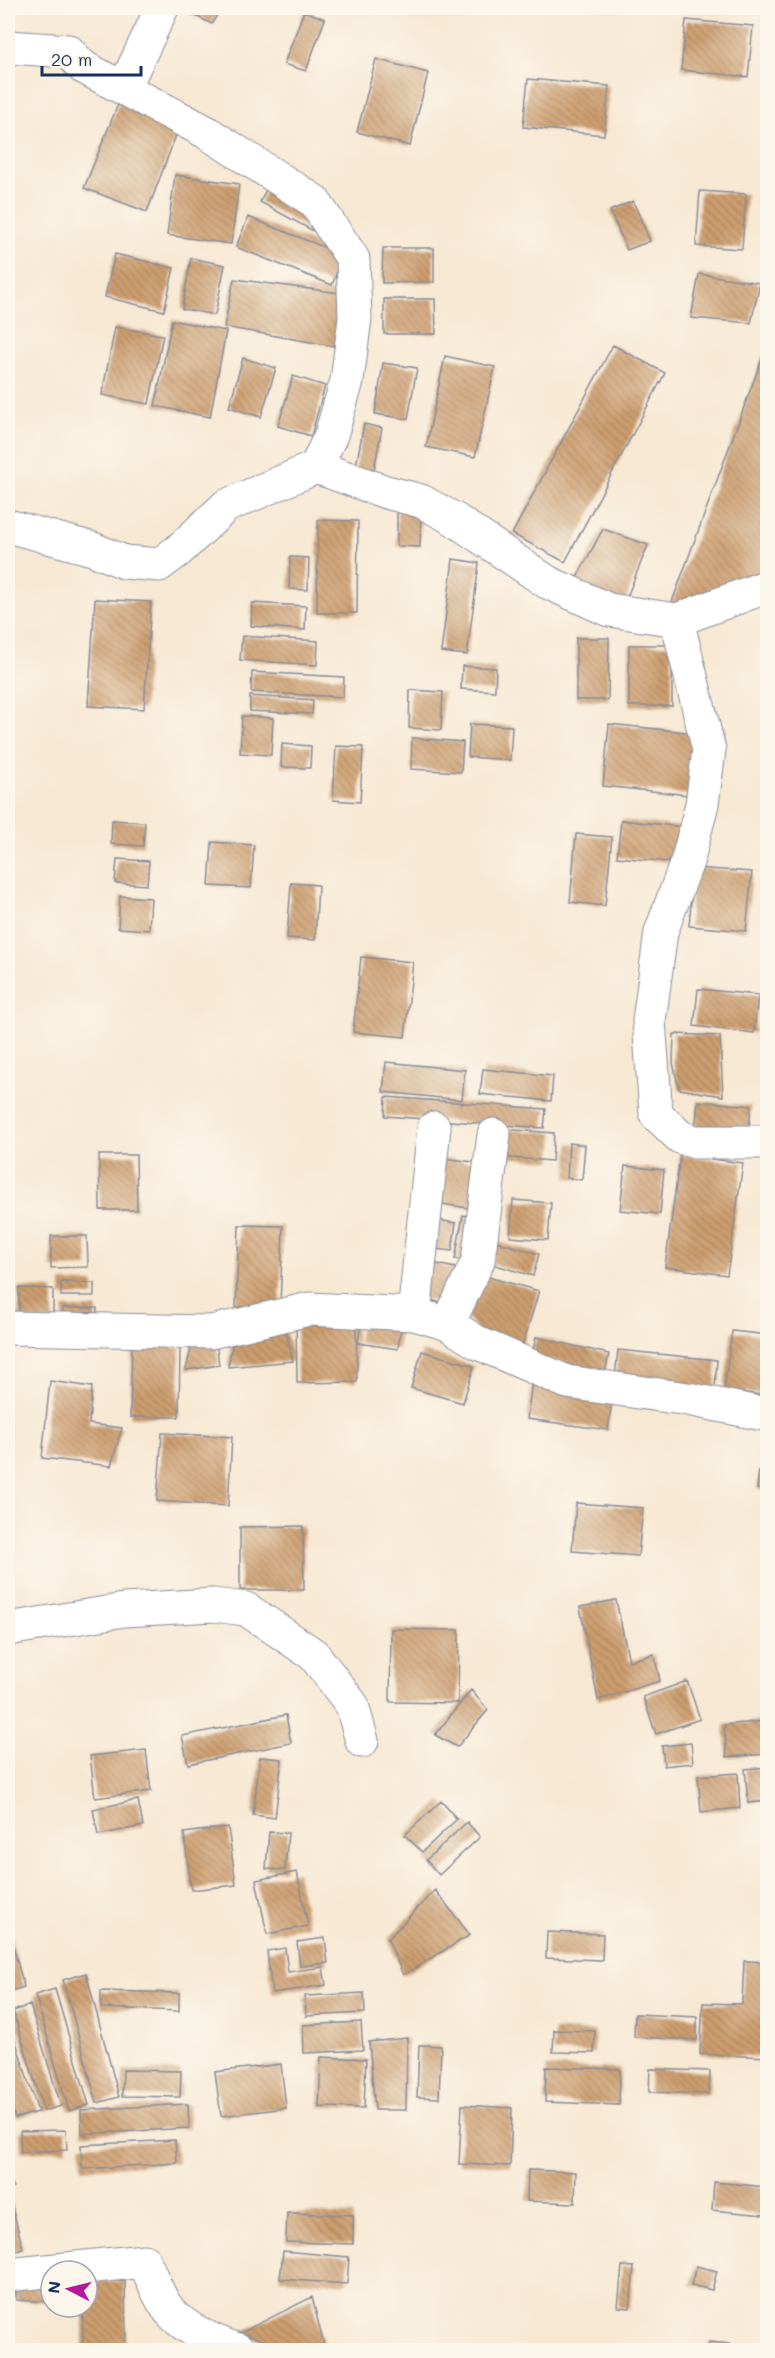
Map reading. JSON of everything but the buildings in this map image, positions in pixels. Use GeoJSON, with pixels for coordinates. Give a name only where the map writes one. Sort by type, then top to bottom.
{"type":"FeatureCollection","features":[{"type":"Feature","properties":{"kind":"street"},"geometry":{"type":"LineString","coordinates":[[124,88],[162,8]]}},
{"type":"Feature","properties":{"kind":"street"},"geometry":{"type":"LineString","coordinates":[[8,47],[68,51],[83,67],[206,132],[314,201],[353,259],[355,318],[347,381],[331,435],[316,467],[226,506],[179,550],[159,565],[124,562],[93,549],[8,526]]}},
{"type":"Feature","properties":{"kind":"street"},"geometry":{"type":"LineString","coordinates":[[316,467],[386,492],[421,501],[454,519],[547,582],[609,610],[677,620],[768,585]]}},
{"type":"Feature","properties":{"kind":"street"},"geometry":{"type":"LineString","coordinates":[[677,620],[709,750],[702,804],[688,859],[661,932],[649,1021],[656,1114],[680,1137],[695,1142],[768,1142]]}},
{"type":"Feature","properties":{"kind":"street"},"geometry":{"type":"LineString","coordinates":[[414,1314],[434,1128]]}},
{"type":"Feature","properties":{"kind":"street"},"geometry":{"type":"LineString","coordinates":[[448,1324],[478,1262],[494,1135]]}},
{"type":"Feature","properties":{"kind":"street"},"geometry":{"type":"LineString","coordinates":[[8,1328],[211,1332],[309,1309],[414,1314],[448,1324],[478,1343],[567,1382],[688,1399],[768,1415]]}},
{"type":"Feature","properties":{"kind":"street"},"geometry":{"type":"LineString","coordinates":[[8,1629],[124,1610],[213,1605],[246,1609],[314,1655],[352,1705],[362,1741]]}},
{"type":"Feature","properties":{"kind":"street"},"geometry":{"type":"LineString","coordinates":[[8,2275],[144,2261],[165,2305],[186,2325],[216,2343],[238,2350]]}}]}
